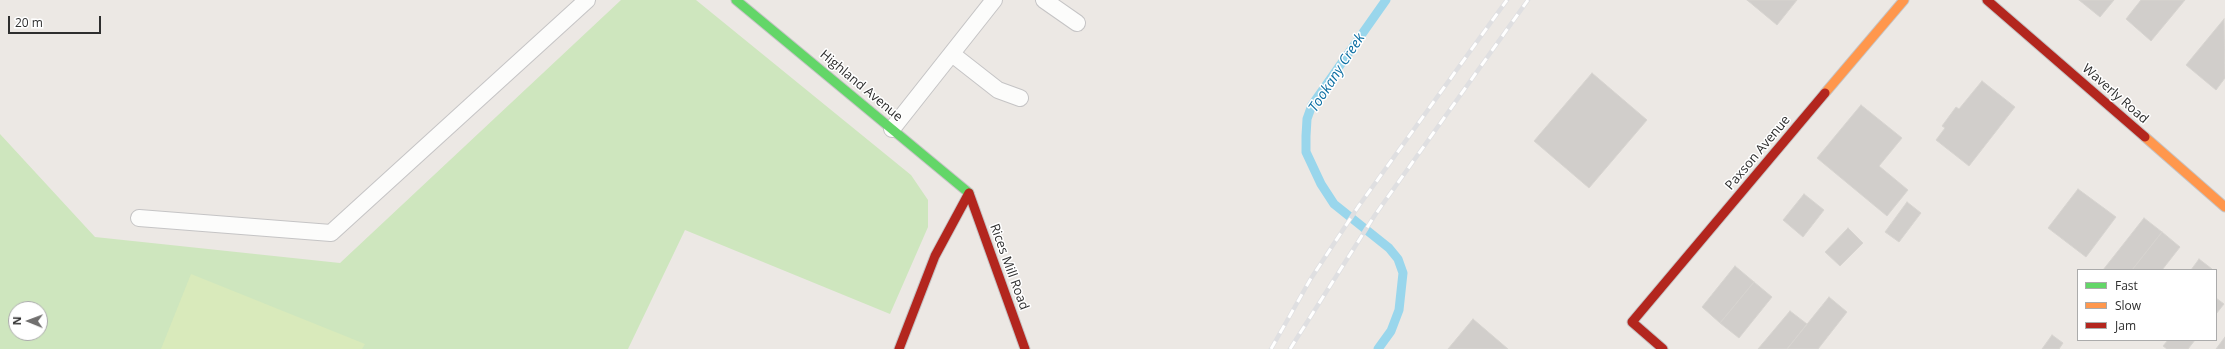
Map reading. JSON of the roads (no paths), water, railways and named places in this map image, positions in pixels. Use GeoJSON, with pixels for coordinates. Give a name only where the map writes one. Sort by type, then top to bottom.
{"type":"FeatureCollection","features":[{"type":"Feature","properties":{"kind":"street","name":"Highland Avenue"},"geometry":{"type":"LineString","coordinates":[[736,0],[969,193]]}},
{"type":"Feature","properties":{"kind":"street","name":"Paxson Avenue"},"geometry":{"type":"LineString","coordinates":[[1663,349],[1632,322],[1904,0]]}},
{"type":"Feature","properties":{"kind":"street","name":"Waverly Road"},"geometry":{"type":"LineString","coordinates":[[1987,0],[2225,207]]}},
{"type":"Feature","properties":{"kind":"street"},"geometry":{"type":"LineString","coordinates":[[899,349],[935,256],[969,193]]}},
{"type":"Feature","properties":{"kind":"street","name":"Rices Mill Road"},"geometry":{"type":"LineString","coordinates":[[969,193],[1025,349]]}},
{"type":"Feature","properties":{"kind":"lane"},"geometry":{"type":"LineString","coordinates":[[139,218],[331,233],[588,0]]}},
{"type":"Feature","properties":{"kind":"lane"},"geometry":{"type":"LineString","coordinates":[[892,129],[994,0]]}},
{"type":"Feature","properties":{"kind":"lane"},"geometry":{"type":"LineString","coordinates":[[1044,0],[1076,23]]}},
{"type":"Feature","properties":{"kind":"lane"},"geometry":{"type":"LineString","coordinates":[[952,54],[998,90],[1020,98]]}},
{"type":"Feature","properties":{"kind":"waterway","name":"Tookany Creek"},"geometry":{"type":"LineString","coordinates":[[1378,349],[1391,331],[1399,310],[1403,273],[1398,259],[1389,248],[1334,204],[1321,184],[1306,152],[1306,136],[1307,119],[1312,105],[1386,0]]}},
{"type":"Feature","properties":{"kind":"railway"},"geometry":{"type":"LineString","coordinates":[[1271,349],[1310,280],[1358,207],[1507,0]]}},
{"type":"Feature","properties":{"kind":"railway"},"geometry":{"type":"LineString","coordinates":[[1290,349],[1375,215],[1528,0]]}}]}
